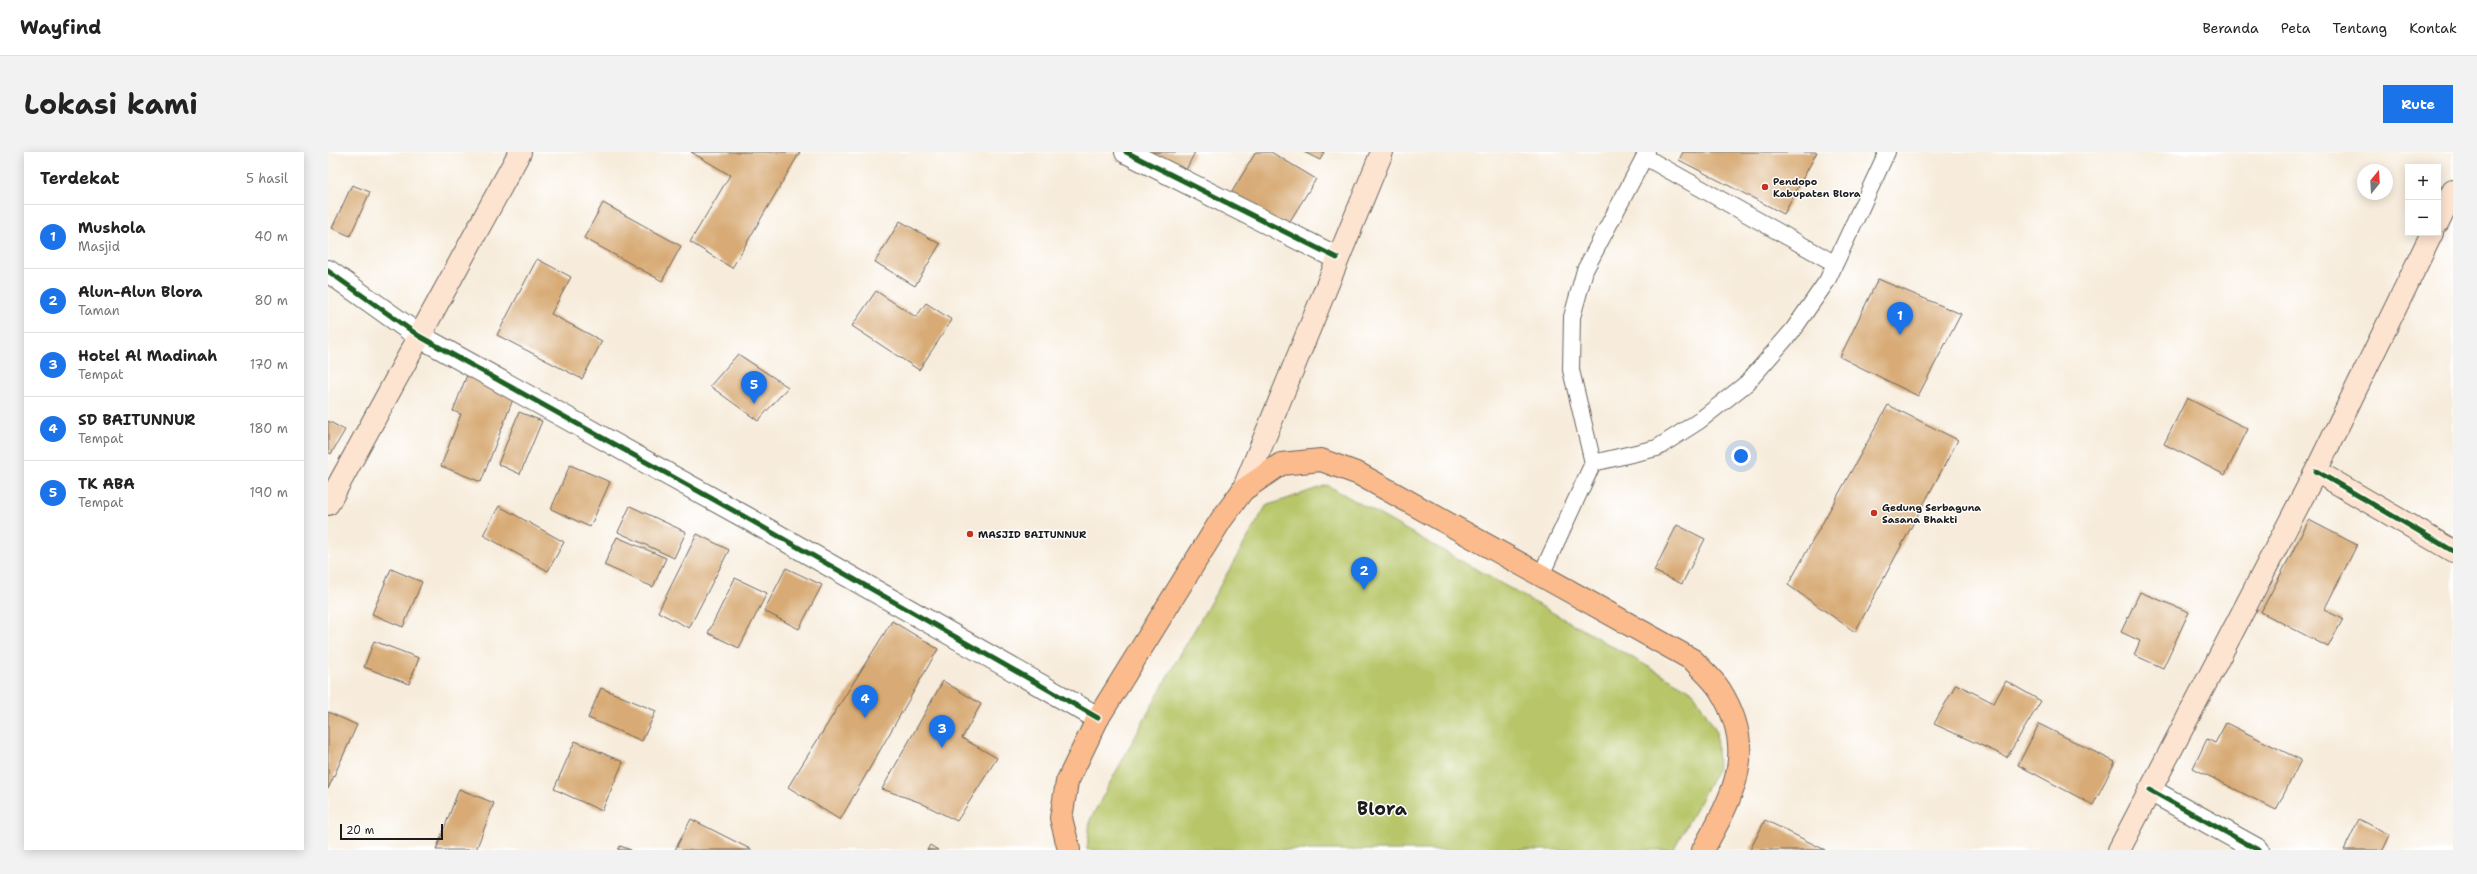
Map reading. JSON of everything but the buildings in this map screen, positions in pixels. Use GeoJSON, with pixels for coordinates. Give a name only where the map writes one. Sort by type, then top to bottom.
{"type":"FeatureCollection","features":[{"type":"Feature","properties":{"kind":"main road"},"geometry":{"type":"LineString","coordinates":[[328,504],[520,152]]}},
{"type":"Feature","properties":{"kind":"main road"},"geometry":{"type":"LineString","coordinates":[[1069,850],[1061,818],[1067,782],[1098,718],[1221,520],[1243,490],[1337,258],[1382,152]]}},
{"type":"Feature","properties":{"kind":"main road"},"geometry":{"type":"LineString","coordinates":[[2441,216],[2453,191]]}},
{"type":"Feature","properties":{"kind":"main road"},"geometry":{"type":"LineString","coordinates":[[2119,850],[2316,471],[2431,236]]}},
{"type":"Feature","properties":{"kind":"main road"},"geometry":{"type":"LineString","coordinates":[[1243,490],[1281,464],[1320,460],[1359,474],[1693,660],[1720,690],[1737,727],[1740,762],[1730,800],[1703,850]]}},
{"type":"Feature","properties":{"kind":"main road"},"geometry":{"type":"LineString","coordinates":[[2316,471],[2453,551]]}},
{"type":"Feature","properties":{"kind":"street"},"geometry":{"type":"LineString","coordinates":[[1126,152],[1337,258]]}},
{"type":"Feature","properties":{"kind":"street"},"geometry":{"type":"LineString","coordinates":[[328,272],[419,336],[738,514],[1098,718]]}},
{"type":"Feature","properties":{"kind":"street"},"geometry":{"type":"LineString","coordinates":[[2150,790],[2258,850]]}},
{"type":"Feature","properties":{"kind":"lane"},"geometry":{"type":"LineString","coordinates":[[1593,463],[1657,448],[1699,421],[1747,383],[1793,330],[1827,281],[1834,263],[1887,152]]}},
{"type":"Feature","properties":{"kind":"lane"},"geometry":{"type":"LineString","coordinates":[[1541,575],[1593,463],[1571,370],[1572,317],[1585,270],[1646,155],[1834,263]]}},
{"type":"Feature","properties":{"kind":"green space"},"geometry":{"type":"Polygon","coordinates":[[[1327,485],[1693,692],[1716,730],[1718,768],[1673,850],[1087,850],[1090,820],[1169,674],[1266,506],[1327,485]]]}},
{"type":"Feature","properties":{"kind":"cycle path"},"geometry":{"type":"LineString","coordinates":[[1126,152],[1337,258]]}},
{"type":"Feature","properties":{"kind":"cycle path"},"geometry":{"type":"LineString","coordinates":[[328,271],[419,336],[745,517],[1098,718]]}},
{"type":"Feature","properties":{"kind":"cycle path"},"geometry":{"type":"LineString","coordinates":[[2316,471],[2453,551]]}},
{"type":"Feature","properties":{"kind":"cycle path"},"geometry":{"type":"LineString","coordinates":[[2150,790],[2258,850]]}},
{"type":"Feature","properties":{"kind":"place","name":"Pendopo Kabupaten Blora"},"geometry":{"type":"Point","coordinates":[1765,187]}},
{"type":"Feature","properties":{"kind":"place","name":"Mushola"},"geometry":{"type":"Point","coordinates":[1900,335]}},
{"type":"Feature","properties":{"kind":"place","name":"TK ABA"},"geometry":{"type":"Point","coordinates":[754,404]}},
{"type":"Feature","properties":{"kind":"place","name":"Gedung Serbaguna Sasana Bhakti"},"geometry":{"type":"Point","coordinates":[1874,513]}},
{"type":"Feature","properties":{"kind":"place","name":"MASJID BAITUNNUR"},"geometry":{"type":"Point","coordinates":[970,534]}},
{"type":"Feature","properties":{"kind":"place","name":"Alun-Alun Blora"},"geometry":{"type":"Point","coordinates":[1364,590]}},
{"type":"Feature","properties":{"kind":"place","name":"SD BAITUNNUR"},"geometry":{"type":"Point","coordinates":[865,718]}},
{"type":"Feature","properties":{"kind":"place","name":"Hotel Al Madinah"},"geometry":{"type":"Point","coordinates":[942,748]}},
{"type":"Feature","properties":{"kind":"district","name":"Blora"},"geometry":{"type":"Point","coordinates":[1382,809]}}]}
